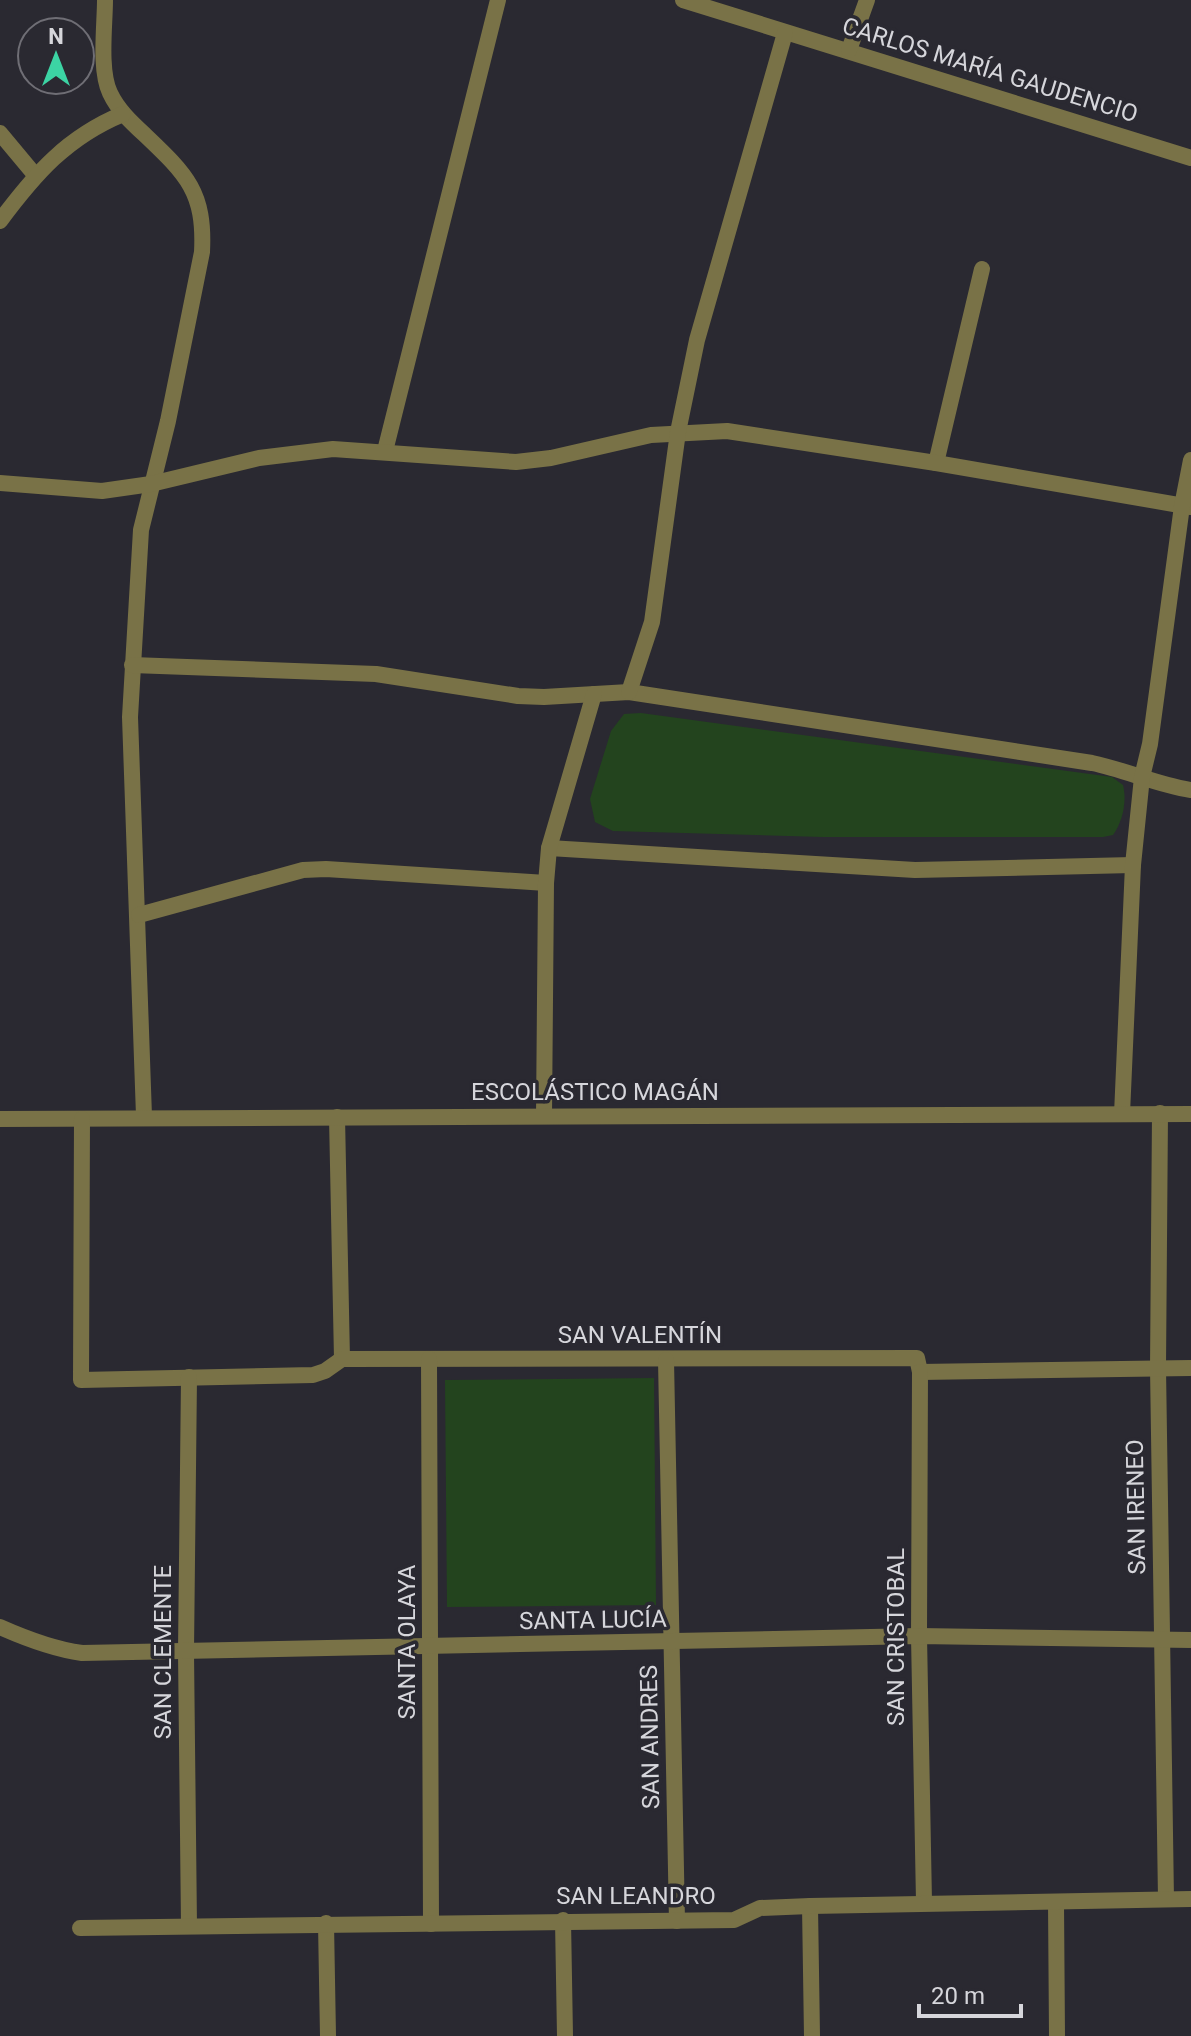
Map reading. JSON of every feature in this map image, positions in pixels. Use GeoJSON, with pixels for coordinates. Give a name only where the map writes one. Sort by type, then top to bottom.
{"type":"FeatureCollection","features":[{"type":"Feature","properties":{"kind":"street"},"geometry":{"type":"LineString","coordinates":[[105,0],[108,90],[123,114],[186,177],[200,203],[203,227],[202,252],[168,421],[141,530],[132,665],[130,717],[144,1116]]}},
{"type":"Feature","properties":{"kind":"street"},"geometry":{"type":"LineString","coordinates":[[385,451],[498,0]]}},
{"type":"Feature","properties":{"kind":"street","name":"CARLOS MARÍA GAUDENCIO"},"geometry":{"type":"LineString","coordinates":[[683,0],[1191,158]]}},
{"type":"Feature","properties":{"kind":"street"},"geometry":{"type":"LineString","coordinates":[[849,50],[867,0]]}},
{"type":"Feature","properties":{"kind":"street"},"geometry":{"type":"LineString","coordinates":[[629,692],[652,622],[678,432],[697,340],[785,33]]}},
{"type":"Feature","properties":{"kind":"street"},"geometry":{"type":"LineString","coordinates":[[0,221],[35,175],[84,134],[123,114]]}},
{"type":"Feature","properties":{"kind":"street"},"geometry":{"type":"LineString","coordinates":[[0,133],[35,175]]}},
{"type":"Feature","properties":{"kind":"street"},"geometry":{"type":"LineString","coordinates":[[936,463],[982,269]]}},
{"type":"Feature","properties":{"kind":"street"},"geometry":{"type":"LineString","coordinates":[[0,483],[102,491],[151,484],[259,458],[333,449],[516,462],[551,458],[651,435],[727,431],[936,463],[1186,507]]}},
{"type":"Feature","properties":{"kind":"street"},"geometry":{"type":"LineString","coordinates":[[1122,1114],[1133,865],[1142,777],[1150,744],[1191,460]]}},
{"type":"Feature","properties":{"kind":"street"},"geometry":{"type":"LineString","coordinates":[[132,665],[376,674],[518,696],[629,692],[1092,763],[1163,785],[1191,790]]}},
{"type":"Feature","properties":{"kind":"street"},"geometry":{"type":"LineString","coordinates":[[544,1116],[549,848],[594,694]]}},
{"type":"Feature","properties":{"kind":"street"},"geometry":{"type":"LineString","coordinates":[[549,848],[915,870],[1133,865]]}},
{"type":"Feature","properties":{"kind":"street"},"geometry":{"type":"LineString","coordinates":[[139,915],[303,870],[546,883]]}},
{"type":"Feature","properties":{"kind":"street","name":"SAN IRENEO"},"geometry":{"type":"LineString","coordinates":[[1160,1113],[1158,1368],[1166,1899]]}},
{"type":"Feature","properties":{"kind":"street","name":"ESCOLÁSTICO MAGÁN"},"geometry":{"type":"LineString","coordinates":[[0,1119],[1191,1114]]}},
{"type":"Feature","properties":{"kind":"street"},"geometry":{"type":"LineString","coordinates":[[337,1117],[342,1359]]}},
{"type":"Feature","properties":{"kind":"street","name":"SAN VALENTÍN"},"geometry":{"type":"LineString","coordinates":[[82,1119],[81,1380],[313,1375],[342,1359],[917,1358],[920,1372],[1191,1368]]}},
{"type":"Feature","properties":{"kind":"street","name":"SANTA OLAYA"},"geometry":{"type":"LineString","coordinates":[[429,1359],[431,1924]]}},
{"type":"Feature","properties":{"kind":"street","name":"SAN ANDRES"},"geometry":{"type":"LineString","coordinates":[[666,1360],[677,1921]]}},
{"type":"Feature","properties":{"kind":"street","name":"SAN CRISTOBAL"},"geometry":{"type":"LineString","coordinates":[[920,1372],[919,1636],[924,1902]]}},
{"type":"Feature","properties":{"kind":"street","name":"SAN CLEMENTE"},"geometry":{"type":"LineString","coordinates":[[189,1377],[186,1652],[189,1926]]}},
{"type":"Feature","properties":{"kind":"street","name":"SANTA LUCÍA"},"geometry":{"type":"LineString","coordinates":[[0,1627],[34,1642],[71,1651],[186,1652],[919,1636],[1191,1640]]}},
{"type":"Feature","properties":{"kind":"street","name":"SAN LEANDRO"},"geometry":{"type":"LineString","coordinates":[[80,1928],[734,1920],[760,1908],[924,1902],[1056,1903],[1191,1899]]}},
{"type":"Feature","properties":{"kind":"street"},"geometry":{"type":"LineString","coordinates":[[1056,1903],[1057,2036]]}},
{"type":"Feature","properties":{"kind":"street"},"geometry":{"type":"LineString","coordinates":[[810,1906],[812,2036]]}},
{"type":"Feature","properties":{"kind":"street"},"geometry":{"type":"LineString","coordinates":[[563,1920],[565,2036]]}},
{"type":"Feature","properties":{"kind":"street"},"geometry":{"type":"LineString","coordinates":[[326,1923],[328,2036]]}},
{"type":"Feature","properties":{"kind":"green space"},"geometry":{"type":"Polygon","coordinates":[[[641,713],[1112,777],[1123,785],[1123,811],[1113,835],[1103,837],[823,837],[613,831],[595,822],[590,799],[611,731],[624,714],[641,713]]]}},
{"type":"Feature","properties":{"kind":"green space"},"geometry":{"type":"Polygon","coordinates":[[[654,1378],[656,1605],[447,1607],[445,1380],[654,1378]]]}}]}
